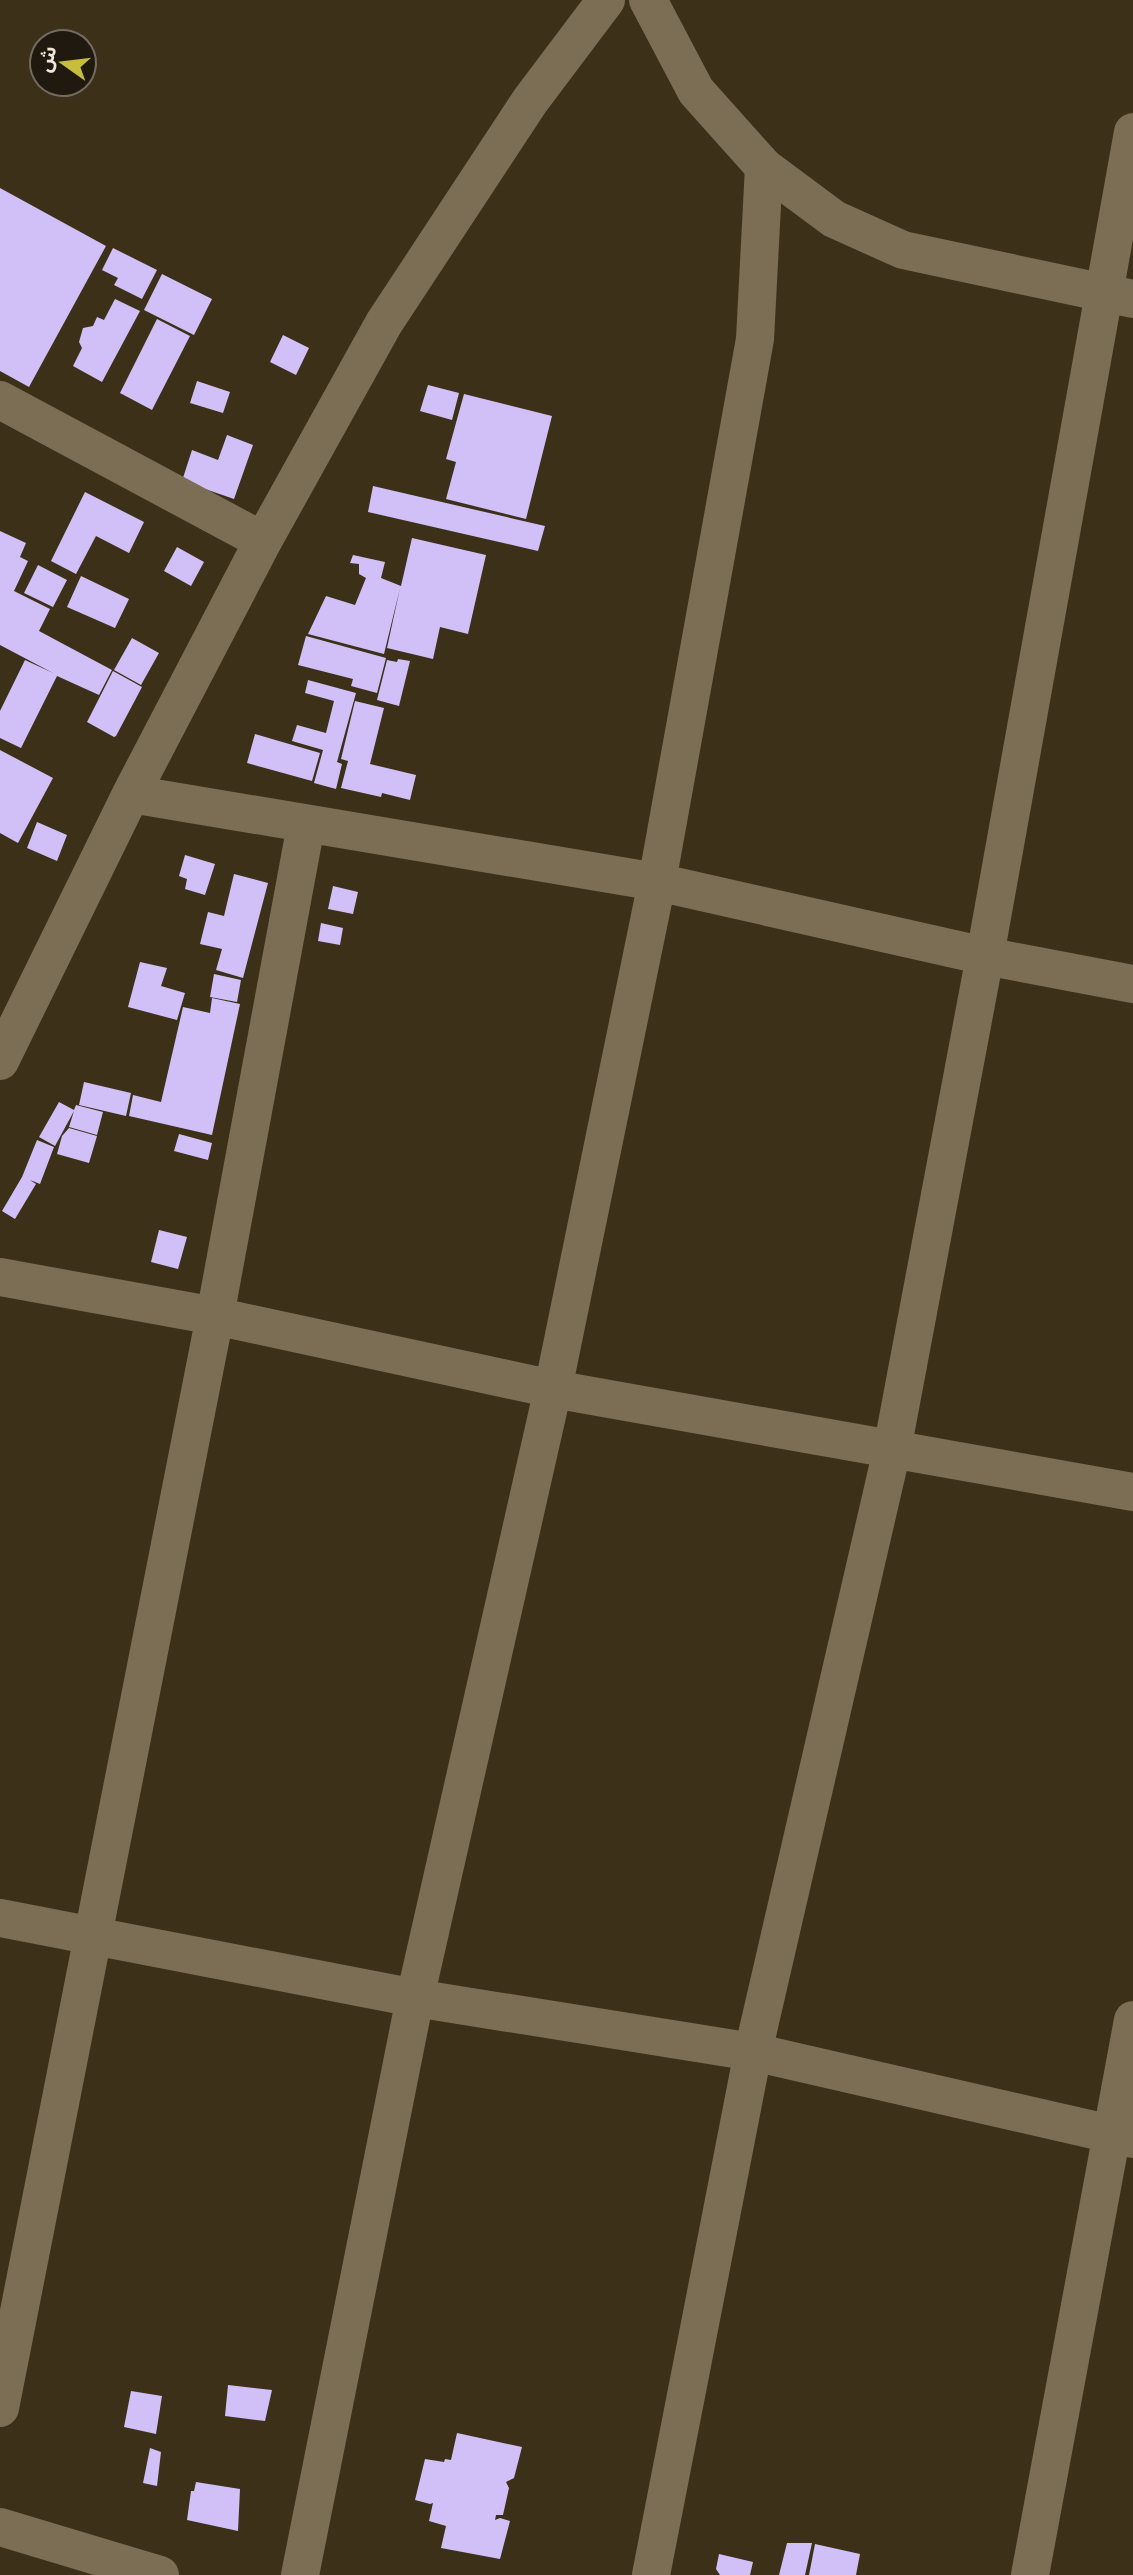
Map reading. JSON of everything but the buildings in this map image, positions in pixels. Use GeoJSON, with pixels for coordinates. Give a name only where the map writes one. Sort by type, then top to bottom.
{"type":"FeatureCollection","features":[{"type":"Feature","properties":{"kind":"street"},"geometry":{"type":"LineString","coordinates":[[1,1057],[131,794],[263,541],[384,323],[530,101],[606,0]]}},
{"type":"Feature","properties":{"kind":"street"},"geometry":{"type":"LineString","coordinates":[[648,0],[696,91],[764,167],[834,219],[903,250],[1118,297]]}},
{"type":"Feature","properties":{"kind":"street"},"geometry":{"type":"LineString","coordinates":[[651,2575],[753,2052],[891,1450],[985,956],[1118,297],[1133,132]]}},
{"type":"Feature","properties":{"kind":"street"},"geometry":{"type":"LineString","coordinates":[[300,2575],[415,1998],[553,1389],[657,882],[755,339],[764,167]]}},
{"type":"Feature","properties":{"kind":"street"},"geometry":{"type":"LineString","coordinates":[[0,400],[263,541]]}},
{"type":"Feature","properties":{"kind":"street"},"geometry":{"type":"LineString","coordinates":[[131,794],[657,882],[985,956],[1133,984]]}},
{"type":"Feature","properties":{"kind":"street"},"geometry":{"type":"LineString","coordinates":[[0,2407],[215,1316],[306,825]]}},
{"type":"Feature","properties":{"kind":"street"},"geometry":{"type":"LineString","coordinates":[[0,1277],[215,1316],[553,1389],[1133,1492]]}},
{"type":"Feature","properties":{"kind":"street"},"geometry":{"type":"LineString","coordinates":[[0,1918],[415,1998],[753,2052],[1122,2137]]}},
{"type":"Feature","properties":{"kind":"street"},"geometry":{"type":"LineString","coordinates":[[1030,2575],[1122,2137],[1133,2020]]}},
{"type":"Feature","properties":{"kind":"street"},"geometry":{"type":"LineString","coordinates":[[0,2527],[160,2575]]}}]}
